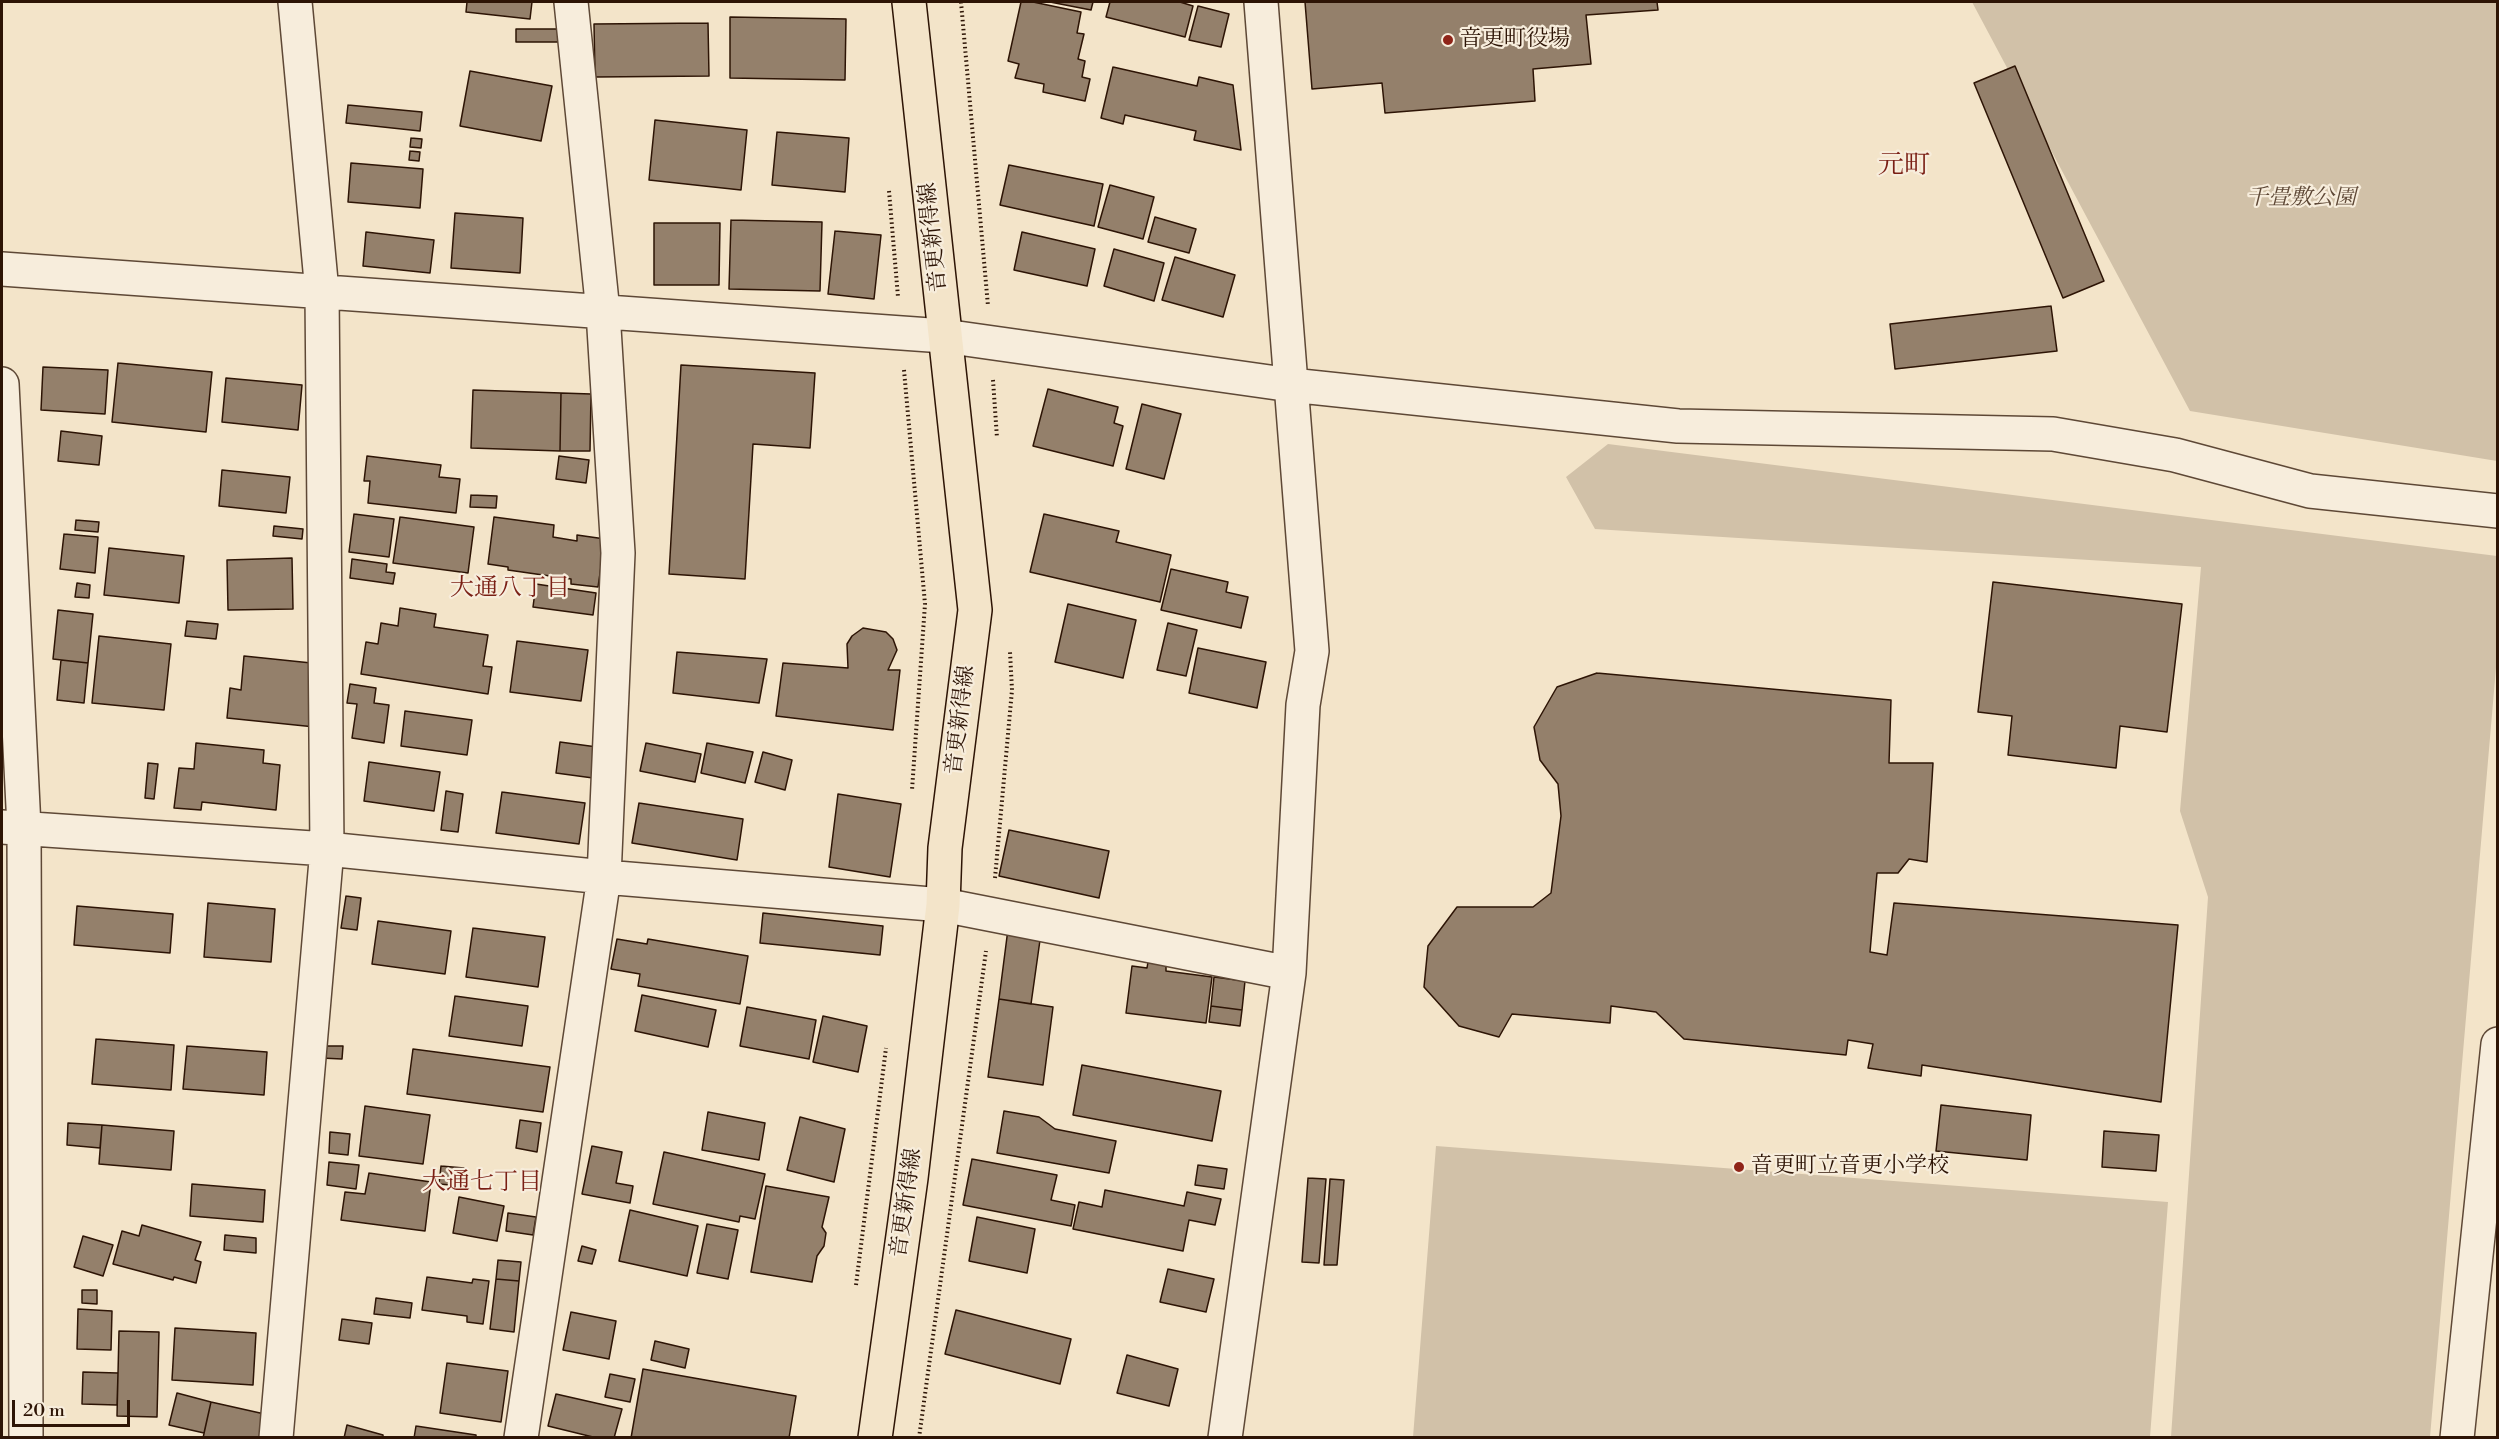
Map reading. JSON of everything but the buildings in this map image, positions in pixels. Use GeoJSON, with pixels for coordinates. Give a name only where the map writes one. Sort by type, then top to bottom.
{"type":"FeatureCollection","features":[{"type":"Feature","properties":{"kind":"main road","name":"音更新得線"},"geometry":{"type":"LineString","coordinates":[[875,1437],[911,1178],[943,905],[945,848],[975,610],[909,2]]}},
{"type":"Feature","properties":{"kind":"street"},"geometry":{"type":"LineString","coordinates":[[276,1437],[327,849],[322,292],[295,2]]}},
{"type":"Feature","properties":{"kind":"street"},"geometry":{"type":"LineString","coordinates":[[521,1437],[604,877],[618,553],[603,312],[571,2]]}},
{"type":"Feature","properties":{"kind":"street"},"geometry":{"type":"LineString","coordinates":[[1225,1437],[1288,973],[1304,705],[1312,651],[1262,2]]}},
{"type":"Feature","properties":{"kind":"street"},"geometry":{"type":"LineString","coordinates":[[2,269],[944,336],[1292,385],[1678,426],[2053,434],[2175,455],[2310,491],[2498,511]]}},
{"type":"Feature","properties":{"kind":"street"},"geometry":{"type":"LineString","coordinates":[[2,384],[26,1437]]}},
{"type":"Feature","properties":{"kind":"street"},"geometry":{"type":"LineString","coordinates":[[13,827],[327,849],[604,877],[943,905],[1288,973]]}},
{"type":"Feature","properties":{"kind":"street"},"geometry":{"type":"LineString","coordinates":[[2457,1437],[2498,1044]]}},
{"type":"Feature","properties":{"kind":"path"},"geometry":{"type":"LineString","coordinates":[[961,2],[991,342]]}},
{"type":"Feature","properties":{"kind":"path"},"geometry":{"type":"LineString","coordinates":[[900,333],[925,604],[912,795]]}},
{"type":"Feature","properties":{"kind":"path"},"geometry":{"type":"LineString","coordinates":[[920,1437],[992,913]]}},
{"type":"Feature","properties":{"kind":"path"},"geometry":{"type":"LineString","coordinates":[[854,1295],[886,1046]]}},
{"type":"Feature","properties":{"kind":"green space","name":"千畳敷公園"},"geometry":{"type":"Polygon","coordinates":[[[1972,2],[2497,2],[2497,461],[2190,411],[1972,2]]]}},
{"type":"Feature","properties":{"kind":"green space"},"geometry":{"type":"Polygon","coordinates":[[[1608,444],[2497,556],[2497,656],[2430,1437],[2171,1437],[2208,897],[2180,811],[2201,567],[1595,529],[1566,477],[1608,444]]]}},
{"type":"Feature","properties":{"kind":"green space"},"geometry":{"type":"Polygon","coordinates":[[[1436,1146],[2168,1202],[2150,1437],[1413,1437],[1436,1146]]]}},
{"type":"Feature","properties":{"kind":"place","name":"音更町役場"},"geometry":{"type":"Point","coordinates":[1448,40]}},
{"type":"Feature","properties":{"kind":"place","name":"音更町立音更小学校"},"geometry":{"type":"Point","coordinates":[1739,1167]}},
{"type":"Feature","properties":{"kind":"district","name":"元町"},"geometry":{"type":"Point","coordinates":[1904,167]}},
{"type":"Feature","properties":{"kind":"district","name":"大通八丁目"},"geometry":{"type":"Point","coordinates":[510,589]}},
{"type":"Feature","properties":{"kind":"district","name":"大通七丁目"},"geometry":{"type":"Point","coordinates":[482,1183]}}]}
